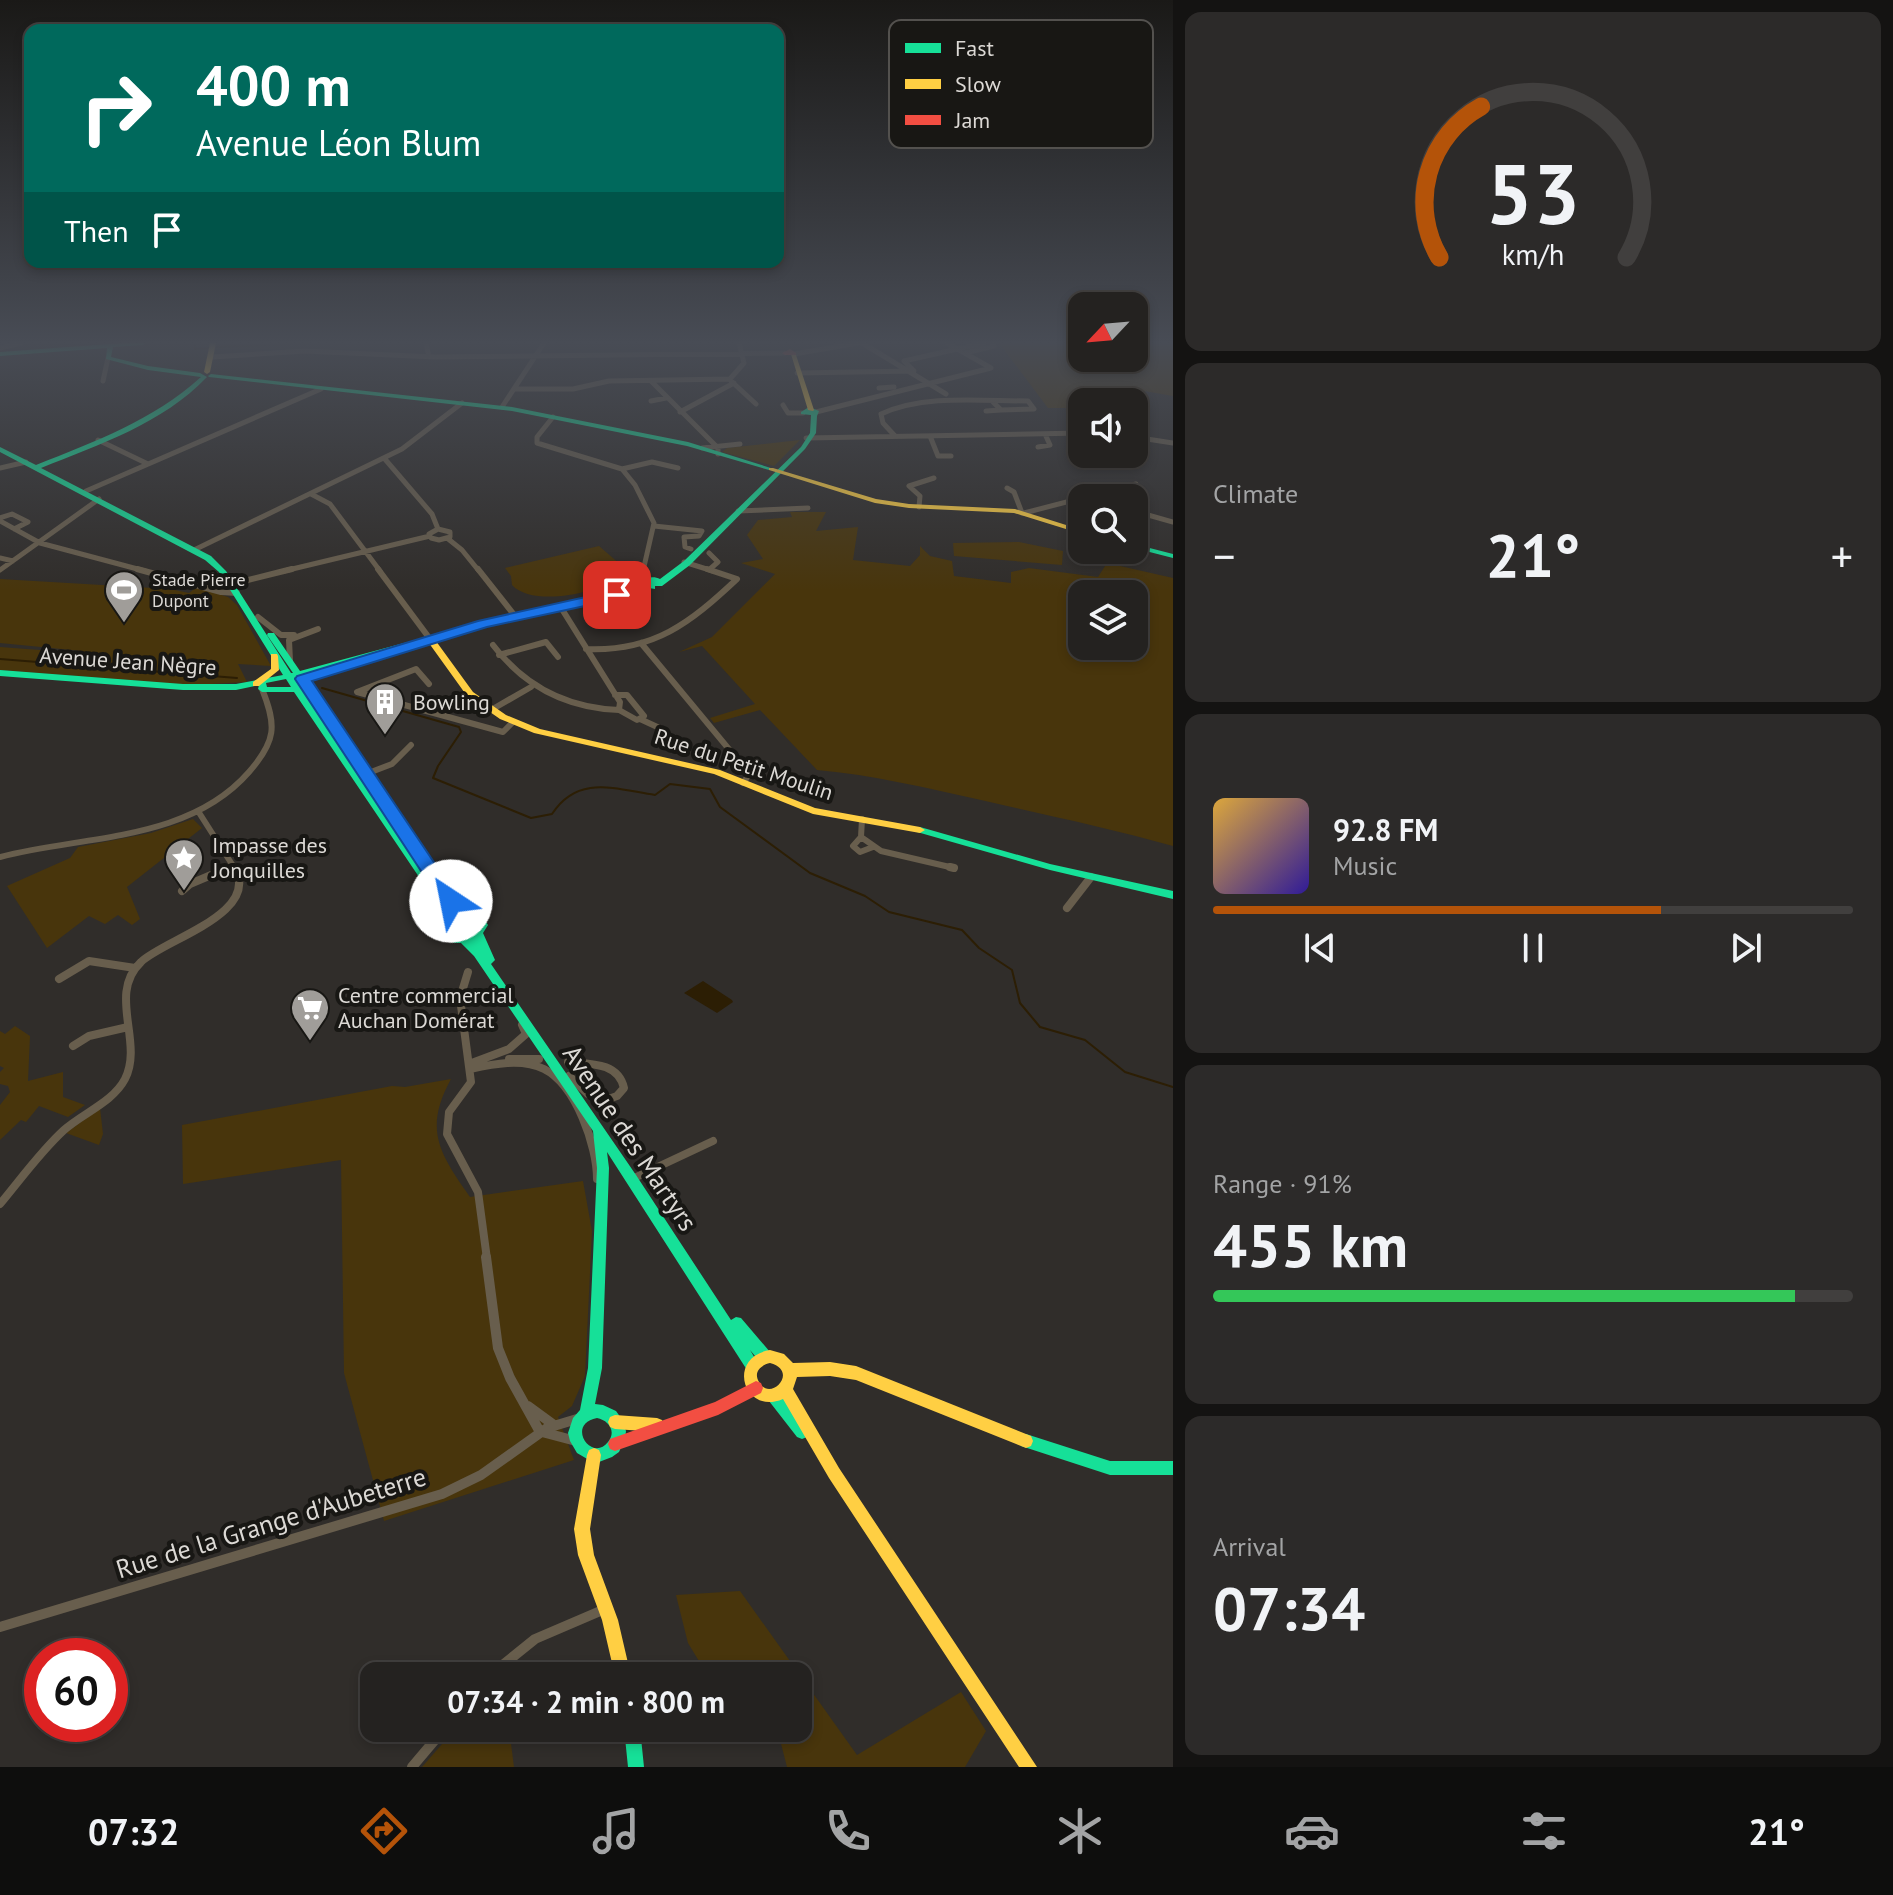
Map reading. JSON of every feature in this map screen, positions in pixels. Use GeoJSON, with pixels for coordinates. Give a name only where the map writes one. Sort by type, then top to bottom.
{"type":"FeatureCollection","features":[{"type":"Feature","properties":{"kind":"main road"},"geometry":{"type":"LineString","coordinates":[[31,464],[130,425]]}},
{"type":"Feature","properties":{"kind":"main road"},"geometry":{"type":"LineString","coordinates":[[598,425],[702,445],[854,495],[919,507],[1023,513],[1068,527]]}},
{"type":"Feature","properties":{"kind":"main road"},"geometry":{"type":"LineString","coordinates":[[686,562],[809,438],[809,425]]}},
{"type":"Feature","properties":{"kind":"main road"},"geometry":{"type":"LineString","coordinates":[[0,449],[86,491],[216,565],[290,661],[296,680]]}},
{"type":"Feature","properties":{"kind":"main road"},"geometry":{"type":"LineString","coordinates":[[686,562],[777,472]]}},
{"type":"Feature","properties":{"kind":"main road"},"geometry":{"type":"LineString","coordinates":[[1148,550],[1173,556]]}},
{"type":"Feature","properties":{"kind":"main road","name":"Avenue Jean Nègre"},"geometry":{"type":"LineString","coordinates":[[0,676],[183,687],[264,688],[515,616],[630,592],[686,562]]}},
{"type":"Feature","properties":{"kind":"main road"},"geometry":{"type":"LineString","coordinates":[[238,593],[274,653],[451,901],[464,913],[481,920],[483,929],[479,935],[465,941],[454,940],[446,933],[445,925],[449,919],[464,913]]}},
{"type":"Feature","properties":{"kind":"main road","name":"Rue du Petit Moulin"},"geometry":{"type":"LineString","coordinates":[[426,640],[466,689],[491,710],[513,722],[552,734],[679,761],[743,783],[793,806],[962,840],[1091,877],[1173,895]]}},
{"type":"Feature","properties":{"kind":"main road"},"geometry":{"type":"LineString","coordinates":[[264,688],[275,670],[274,653]]}},
{"type":"Feature","properties":{"kind":"main road"},"geometry":{"type":"LineString","coordinates":[[362,776],[447,910],[449,919]]}},
{"type":"Feature","properties":{"kind":"main road","name":"Avenue des Martyrs"},"geometry":{"type":"LineString","coordinates":[[479,935],[487,955],[569,1076],[752,1365]]}},
{"type":"Feature","properties":{"kind":"main road","name":"Avenue des Martyrs"},"geometry":{"type":"LineString","coordinates":[[465,941],[478,953],[740,1330],[765,1357]]}},
{"type":"Feature","properties":{"kind":"main road"},"geometry":{"type":"LineString","coordinates":[[584,1416],[605,1413],[615,1422],[618,1433],[609,1452],[594,1455],[583,1450],[576,1441],[576,1428],[584,1416],[595,1368],[603,1168],[597,1126]]}},
{"type":"Feature","properties":{"kind":"main road"},"geometry":{"type":"LineString","coordinates":[[774,1396],[786,1390],[790,1381],[789,1370],[781,1361],[765,1357],[752,1365],[750,1377],[756,1388],[774,1396],[834,1473]]}},
{"type":"Feature","properties":{"kind":"main road"},"geometry":{"type":"LineString","coordinates":[[789,1370],[830,1369],[856,1373],[983,1426],[1110,1468],[1173,1468]]}},
{"type":"Feature","properties":{"kind":"main road"},"geometry":{"type":"LineString","coordinates":[[615,1444],[718,1408],[756,1388]]}},
{"type":"Feature","properties":{"kind":"main road"},"geometry":{"type":"LineString","coordinates":[[786,1390],[834,1473],[1029,1767]]}},
{"type":"Feature","properties":{"kind":"main road"},"geometry":{"type":"LineString","coordinates":[[615,1422],[663,1425]]}},
{"type":"Feature","properties":{"kind":"main road"},"geometry":{"type":"LineString","coordinates":[[594,1455],[582,1529],[586,1555],[619,1662]]}},
{"type":"Feature","properties":{"kind":"main road"},"geometry":{"type":"LineString","coordinates":[[633,1742],[636,1767]]}},
{"type":"Feature","properties":{"kind":"street"},"geometry":{"type":"LineString","coordinates":[[86,491],[237,425]]}},
{"type":"Feature","properties":{"kind":"street"},"geometry":{"type":"LineString","coordinates":[[194,550],[402,449],[433,425]]}},
{"type":"Feature","properties":{"kind":"street"},"geometry":{"type":"LineString","coordinates":[[546,425],[537,437],[539,444],[622,469],[652,462],[678,468]]}},
{"type":"Feature","properties":{"kind":"street"},"geometry":{"type":"LineString","coordinates":[[689,425],[702,445]]}},
{"type":"Feature","properties":{"kind":"street"},"geometry":{"type":"LineString","coordinates":[[885,425],[895,436]]}},
{"type":"Feature","properties":{"kind":"street"},"geometry":{"type":"LineString","coordinates":[[809,438],[1068,433]]}},
{"type":"Feature","properties":{"kind":"street"},"geometry":{"type":"LineString","coordinates":[[1038,447],[1050,445],[1045,434]]}},
{"type":"Feature","properties":{"kind":"street"},"geometry":{"type":"LineString","coordinates":[[930,436],[938,456],[951,456]]}},
{"type":"Feature","properties":{"kind":"street"},"geometry":{"type":"LineString","coordinates":[[1148,439],[1173,443]]}},
{"type":"Feature","properties":{"kind":"street"},"geometry":{"type":"LineString","coordinates":[[98,440],[148,464]]}},
{"type":"Feature","properties":{"kind":"street"},"geometry":{"type":"LineString","coordinates":[[717,450],[740,444]]}},
{"type":"Feature","properties":{"kind":"street"},"geometry":{"type":"LineString","coordinates":[[384,458],[432,514],[438,529]]}},
{"type":"Feature","properties":{"kind":"street"},"geometry":{"type":"LineString","coordinates":[[0,468],[31,464]]}},
{"type":"Feature","properties":{"kind":"street"},"geometry":{"type":"LineString","coordinates":[[622,469],[635,485],[654,526],[642,566],[650,581]]}},
{"type":"Feature","properties":{"kind":"street"},"geometry":{"type":"LineString","coordinates":[[919,507],[920,496],[909,486],[934,478]]}},
{"type":"Feature","properties":{"kind":"street"},"geometry":{"type":"LineString","coordinates":[[1007,488],[1014,492],[1023,513],[1068,501]]}},
{"type":"Feature","properties":{"kind":"street"},"geometry":{"type":"LineString","coordinates":[[310,494],[330,504],[426,640]]}},
{"type":"Feature","properties":{"kind":"street"},"geometry":{"type":"LineString","coordinates":[[0,570],[99,499]]}},
{"type":"Feature","properties":{"kind":"street"},"geometry":{"type":"LineString","coordinates":[[738,511],[808,508]]}},
{"type":"Feature","properties":{"kind":"street"},"geometry":{"type":"LineString","coordinates":[[0,520],[12,514],[28,522],[14,529]]}},
{"type":"Feature","properties":{"kind":"street"},"geometry":{"type":"LineString","coordinates":[[1148,515],[1173,522]]}},
{"type":"Feature","properties":{"kind":"street"},"geometry":{"type":"LineString","coordinates":[[0,520],[40,543],[221,592],[238,593],[366,551],[430,536]]}},
{"type":"Feature","properties":{"kind":"street"},"geometry":{"type":"LineString","coordinates":[[691,549],[685,547],[684,537],[699,536],[703,520]]}},
{"type":"Feature","properties":{"kind":"street"},"geometry":{"type":"LineString","coordinates":[[654,526],[702,531]]}},
{"type":"Feature","properties":{"kind":"street"},"geometry":{"type":"LineString","coordinates":[[430,536],[431,531],[438,529],[450,532],[447,538]]}},
{"type":"Feature","properties":{"kind":"street"},"geometry":{"type":"LineString","coordinates":[[430,536],[435,540],[447,538],[462,550],[515,616]]}},
{"type":"Feature","properties":{"kind":"street"},"geometry":{"type":"LineString","coordinates":[[709,553],[718,562],[710,569]]}},
{"type":"Feature","properties":{"kind":"street"},"geometry":{"type":"LineString","coordinates":[[0,558],[13,561]]}},
{"type":"Feature","properties":{"kind":"street"},"geometry":{"type":"LineString","coordinates":[[586,649],[611,650],[665,637],[688,624],[739,577],[686,562]]}},
{"type":"Feature","properties":{"kind":"street"},"geometry":{"type":"LineString","coordinates":[[560,606],[586,649],[591,664],[620,702],[619,710]]}},
{"type":"Feature","properties":{"kind":"street"},"geometry":{"type":"LineString","coordinates":[[258,617],[281,635],[318,629]]}},
{"type":"Feature","properties":{"kind":"street"},"geometry":{"type":"LineString","coordinates":[[290,661],[287,643],[300,634]]}},
{"type":"Feature","properties":{"kind":"street"},"geometry":{"type":"LineString","coordinates":[[499,655],[546,642],[558,657]]}},
{"type":"Feature","properties":{"kind":"street"},"geometry":{"type":"LineString","coordinates":[[641,643],[747,771],[748,776],[743,783]]}},
{"type":"Feature","properties":{"kind":"street"},"geometry":{"type":"LineString","coordinates":[[493,645],[516,675],[531,687],[572,703],[619,710],[666,731]]}},
{"type":"Feature","properties":{"kind":"street"},"geometry":{"type":"LineString","coordinates":[[429,684],[416,669],[357,692],[503,732],[513,722]]}},
{"type":"Feature","properties":{"kind":"street"},"geometry":{"type":"LineString","coordinates":[[491,710],[531,687]]}},
{"type":"Feature","properties":{"kind":"street"},"geometry":{"type":"LineString","coordinates":[[0,857],[141,831],[198,811],[235,787],[269,746],[273,718],[264,688]]}},
{"type":"Feature","properties":{"kind":"street"},"geometry":{"type":"LineString","coordinates":[[615,695],[627,695],[644,716],[640,719]]}},
{"type":"Feature","properties":{"kind":"street"},"geometry":{"type":"LineString","coordinates":[[362,776],[392,764],[411,745]]}},
{"type":"Feature","properties":{"kind":"street"},"geometry":{"type":"LineString","coordinates":[[0,1204],[60,1133],[125,1080],[130,1060],[126,986],[135,968],[150,955],[230,906],[239,891],[240,883],[233,866],[198,811]]}},
{"type":"Feature","properties":{"kind":"street"},"geometry":{"type":"LineString","coordinates":[[862,819],[861,837],[853,846],[860,852],[873,847]]}},
{"type":"Feature","properties":{"kind":"street"},"geometry":{"type":"LineString","coordinates":[[861,837],[873,847],[954,868]]}},
{"type":"Feature","properties":{"kind":"street"},"geometry":{"type":"LineString","coordinates":[[182,891],[190,884],[233,866]]}},
{"type":"Feature","properties":{"kind":"street"},"geometry":{"type":"LineString","coordinates":[[1067,908],[1091,877]]}},
{"type":"Feature","properties":{"kind":"street"},"geometry":{"type":"LineString","coordinates":[[59,979],[78,964],[93,958],[135,968]]}},
{"type":"Feature","properties":{"kind":"street"},"geometry":{"type":"LineString","coordinates":[[468,972],[460,998],[469,1090],[449,1113],[447,1131],[450,1147],[473,1179],[478,1192],[498,1348],[510,1378],[540,1432],[576,1441]]}},
{"type":"Feature","properties":{"kind":"street"},"geometry":{"type":"LineString","coordinates":[[469,1067],[509,1049],[526,1034],[500,985]]}},
{"type":"Feature","properties":{"kind":"street"},"geometry":{"type":"LineString","coordinates":[[73,1046],[89,1036],[128,1027]]}},
{"type":"Feature","properties":{"kind":"street"},"geometry":{"type":"LineString","coordinates":[[469,1067],[510,1058],[539,1059]]}},
{"type":"Feature","properties":{"kind":"street"},"geometry":{"type":"LineString","coordinates":[[568,1062],[613,1069],[622,1077],[624,1088],[611,1100],[596,1100],[569,1076]]}},
{"type":"Feature","properties":{"kind":"street"},"geometry":{"type":"LineString","coordinates":[[496,1063],[547,1070],[582,1118],[594,1145],[595,1208],[600,1240]]}},
{"type":"Feature","properties":{"kind":"street"},"geometry":{"type":"LineString","coordinates":[[634,1177],[713,1141]]}},
{"type":"Feature","properties":{"kind":"street"},"geometry":{"type":"LineString","coordinates":[[527,1404],[554,1425]]}},
{"type":"Feature","properties":{"kind":"street","name":"Rue de la Grange d'Aubeterre"},"geometry":{"type":"LineString","coordinates":[[0,1627],[442,1494],[481,1475],[540,1432],[584,1416]]}},
{"type":"Feature","properties":{"kind":"street"},"geometry":{"type":"LineString","coordinates":[[506,1662],[535,1639],[605,1609]]}},
{"type":"Feature","properties":{"kind":"street"},"geometry":{"type":"LineString","coordinates":[[412,1767],[433,1742]]}},
{"type":"Feature","properties":{"kind":"shaded area"},"geometry":{"type":"Polygon","coordinates":[[[800,440],[774,466],[722,452],[727,448],[800,440]]]}},
{"type":"Feature","properties":{"kind":"shaded area"},"geometry":{"type":"Polygon","coordinates":[[[790,512],[826,512],[816,531],[858,527],[853,560],[910,566],[920,555],[920,546],[930,556],[952,561],[954,576],[1011,583],[1011,572],[1029,568],[1098,577],[1106,564],[1111,564],[1173,578],[1173,846],[920,787],[817,770],[760,710],[714,723],[710,718],[755,704],[702,646],[679,652],[712,637],[775,574],[741,563],[763,559],[747,535],[758,520],[792,517],[790,512]]]}},
{"type":"Feature","properties":{"kind":"shaded area"},"geometry":{"type":"Polygon","coordinates":[[[1019,542],[1063,551],[1062,565],[954,556],[953,543],[1019,542]]]}},
{"type":"Feature","properties":{"kind":"shaded area"},"geometry":{"type":"Polygon","coordinates":[[[599,546],[621,565],[618,577],[581,593],[549,597],[521,592],[512,585],[511,576],[505,568],[599,546]]]}},
{"type":"Feature","properties":{"kind":"shaded area","name":"Stade Pierre Dupont"},"geometry":{"type":"Polygon","coordinates":[[[0,579],[170,589],[189,593],[197,587],[228,597],[237,605],[271,666],[238,664],[247,682],[193,685],[0,670],[0,647],[82,651],[0,643],[0,579]]]}},
{"type":"Feature","properties":{"kind":"shaded area"},"geometry":{"type":"Polygon","coordinates":[[[193,819],[202,828],[127,887],[140,919],[132,925],[118,915],[105,924],[89,916],[47,948],[7,886],[70,858],[78,847],[151,833],[193,819]]]}},
{"type":"Feature","properties":{"kind":"shaded area"},"geometry":{"type":"Polygon","coordinates":[[[703,981],[733,1002],[717,1013],[684,993],[703,981]]]}},
{"type":"Feature","properties":{"kind":"shaded area"},"geometry":{"type":"Polygon","coordinates":[[[15,1026],[30,1036],[28,1081],[63,1072],[63,1097],[85,1105],[68,1117],[39,1106],[26,1122],[21,1120],[0,1140],[0,1105],[10,1092],[8,1086],[0,1084],[0,1072],[4,1068],[0,1066],[0,1031],[5,1034],[15,1026]]]}},
{"type":"Feature","properties":{"kind":"shaded area"},"geometry":{"type":"Polygon","coordinates":[[[451,1079],[438,1113],[439,1141],[450,1168],[470,1197],[583,1181],[592,1231],[585,1376],[572,1406],[558,1417],[574,1460],[384,1521],[344,1373],[341,1160],[183,1184],[182,1125],[392,1086],[405,1087],[451,1079]]]}},
{"type":"Feature","properties":{"kind":"shaded area"},"geometry":{"type":"Polygon","coordinates":[[[100,1108],[103,1134],[99,1145],[66,1133],[100,1108]]]}},
{"type":"Feature","properties":{"kind":"shaded area"},"geometry":{"type":"Polygon","coordinates":[[[740,1591],[791,1662],[700,1662],[688,1643],[676,1595],[740,1591]]]}},
{"type":"Feature","properties":{"kind":"shaded area"},"geometry":{"type":"Polygon","coordinates":[[[812,1692],[857,1755],[961,1692],[986,1731],[965,1767],[787,1767],[781,1742],[812,1742],[812,1692]]]}},
{"type":"Feature","properties":{"kind":"shaded area"},"geometry":{"type":"Polygon","coordinates":[[[444,1742],[511,1742],[514,1767],[422,1767],[444,1742]]]}},
{"type":"Feature","properties":{"kind":"waterway"},"geometry":{"type":"LineString","coordinates":[[0,659],[237,678]]}},
{"type":"Feature","properties":{"kind":"waterway"},"geometry":{"type":"LineString","coordinates":[[322,688],[459,727],[461,732],[433,778],[531,818],[552,814],[562,801],[585,789],[612,788],[655,795],[670,784],[710,789],[720,807],[810,873],[865,896],[889,912],[962,930],[979,948],[1012,970],[1020,1003],[1040,1027],[1085,1040],[1125,1072],[1173,1087]]}},
{"type":"Feature","properties":{"kind":"traffic: fast"},"geometry":{"type":"LineString","coordinates":[[37,467],[137,425]]}},
{"type":"Feature","properties":{"kind":"traffic: fast"},"geometry":{"type":"LineString","coordinates":[[595,425],[688,444],[771,469]]}},
{"type":"Feature","properties":{"kind":"traffic: fast"},"geometry":{"type":"LineString","coordinates":[[659,584],[687,563],[803,448],[813,433],[813,425]]}},
{"type":"Feature","properties":{"kind":"traffic: fast"},"geometry":{"type":"LineString","coordinates":[[0,449],[208,558],[222,571],[297,690],[447,910],[449,919]]}},
{"type":"Feature","properties":{"kind":"traffic: fast"},"geometry":{"type":"LineString","coordinates":[[1148,550],[1173,556]]}},
{"type":"Feature","properties":{"kind":"traffic: fast"},"geometry":{"type":"LineString","coordinates":[[0,673],[183,687],[236,687],[300,674],[515,616],[637,590],[659,582],[654,579],[645,582],[652,587]]}},
{"type":"Feature","properties":{"kind":"traffic: fast"},"geometry":{"type":"LineString","coordinates":[[271,635],[335,729]]}},
{"type":"Feature","properties":{"kind":"traffic: fast"},"geometry":{"type":"LineString","coordinates":[[263,685],[262,689],[297,690]]}},
{"type":"Feature","properties":{"kind":"traffic: fast"},"geometry":{"type":"LineString","coordinates":[[920,830],[1050,867],[1173,895]]}},
{"type":"Feature","properties":{"kind":"traffic: fast"},"geometry":{"type":"LineString","coordinates":[[446,894],[459,911],[476,916],[483,925],[475,938],[454,940],[446,933],[445,925],[453,916],[464,913]]}},
{"type":"Feature","properties":{"kind":"traffic: fast"},"geometry":{"type":"LineString","coordinates":[[479,935],[490,960]]}},
{"type":"Feature","properties":{"kind":"traffic: fast"},"geometry":{"type":"LineString","coordinates":[[465,941],[478,953],[632,1179],[752,1365]]}},
{"type":"Feature","properties":{"kind":"traffic: fast"},"geometry":{"type":"LineString","coordinates":[[586,1414],[595,1368],[603,1168],[598,1132]]}},
{"type":"Feature","properties":{"kind":"traffic: fast"},"geometry":{"type":"LineString","coordinates":[[736,1323],[765,1357]]}},
{"type":"Feature","properties":{"kind":"traffic: fast"},"geometry":{"type":"LineString","coordinates":[[774,1396],[802,1432]]}},
{"type":"Feature","properties":{"kind":"traffic: fast"},"geometry":{"type":"LineString","coordinates":[[597,1411],[612,1418],[619,1433],[612,1448],[597,1455],[582,1448],[575,1433],[582,1418],[597,1411]]}},
{"type":"Feature","properties":{"kind":"traffic: fast"},"geometry":{"type":"LineString","coordinates":[[1026,1441],[1110,1468],[1173,1468]]}},
{"type":"Feature","properties":{"kind":"traffic: fast"},"geometry":{"type":"LineString","coordinates":[[633,1742],[636,1767]]}},
{"type":"Feature","properties":{"kind":"traffic: slow"},"geometry":{"type":"LineString","coordinates":[[771,469],[875,501],[909,506],[1015,511],[1068,528]]}},
{"type":"Feature","properties":{"kind":"traffic: slow"},"geometry":{"type":"LineString","coordinates":[[430,639],[470,694],[503,717],[537,731],[717,772],[813,811],[920,830]]}},
{"type":"Feature","properties":{"kind":"traffic: slow"},"geometry":{"type":"LineString","coordinates":[[256,684],[275,670],[274,656]]}},
{"type":"Feature","properties":{"kind":"traffic: slow"},"geometry":{"type":"LineString","coordinates":[[770,1356],[784,1362],[790,1376],[784,1390],[770,1396],[756,1390],[750,1376],[756,1362],[770,1356]]}},
{"type":"Feature","properties":{"kind":"traffic: slow"},"geometry":{"type":"LineString","coordinates":[[789,1370],[830,1369],[856,1373],[1026,1441]]}},
{"type":"Feature","properties":{"kind":"traffic: slow"},"geometry":{"type":"LineString","coordinates":[[786,1390],[834,1473],[1029,1767]]}},
{"type":"Feature","properties":{"kind":"traffic: slow"},"geometry":{"type":"LineString","coordinates":[[615,1422],[657,1425]]}},
{"type":"Feature","properties":{"kind":"traffic: slow"},"geometry":{"type":"LineString","coordinates":[[594,1455],[582,1529],[586,1555],[610,1620],[620,1662]]}},
{"type":"Feature","properties":{"kind":"traffic: jam"},"geometry":{"type":"LineString","coordinates":[[615,1444],[718,1408],[756,1388]]}},
{"type":"Feature","properties":{"kind":"place","name":"Stade Pierre Dupont"},"geometry":{"type":"Point","coordinates":[124,624]}},
{"type":"Feature","properties":{"kind":"place","name":"Bowling"},"geometry":{"type":"Point","coordinates":[385,736]}},
{"type":"Feature","properties":{"kind":"place","name":"Impasse des Jonquilles"},"geometry":{"type":"Point","coordinates":[184,892]}},
{"type":"Feature","properties":{"kind":"place","name":"Centre commercial Auchan Domérat"},"geometry":{"type":"Point","coordinates":[310,1042]}},
{"type":"Feature","properties":{"kind":"route"},"geometry":{"type":"LineString","coordinates":[[451,901],[303,679],[483,624],[617,595]]}}]}
